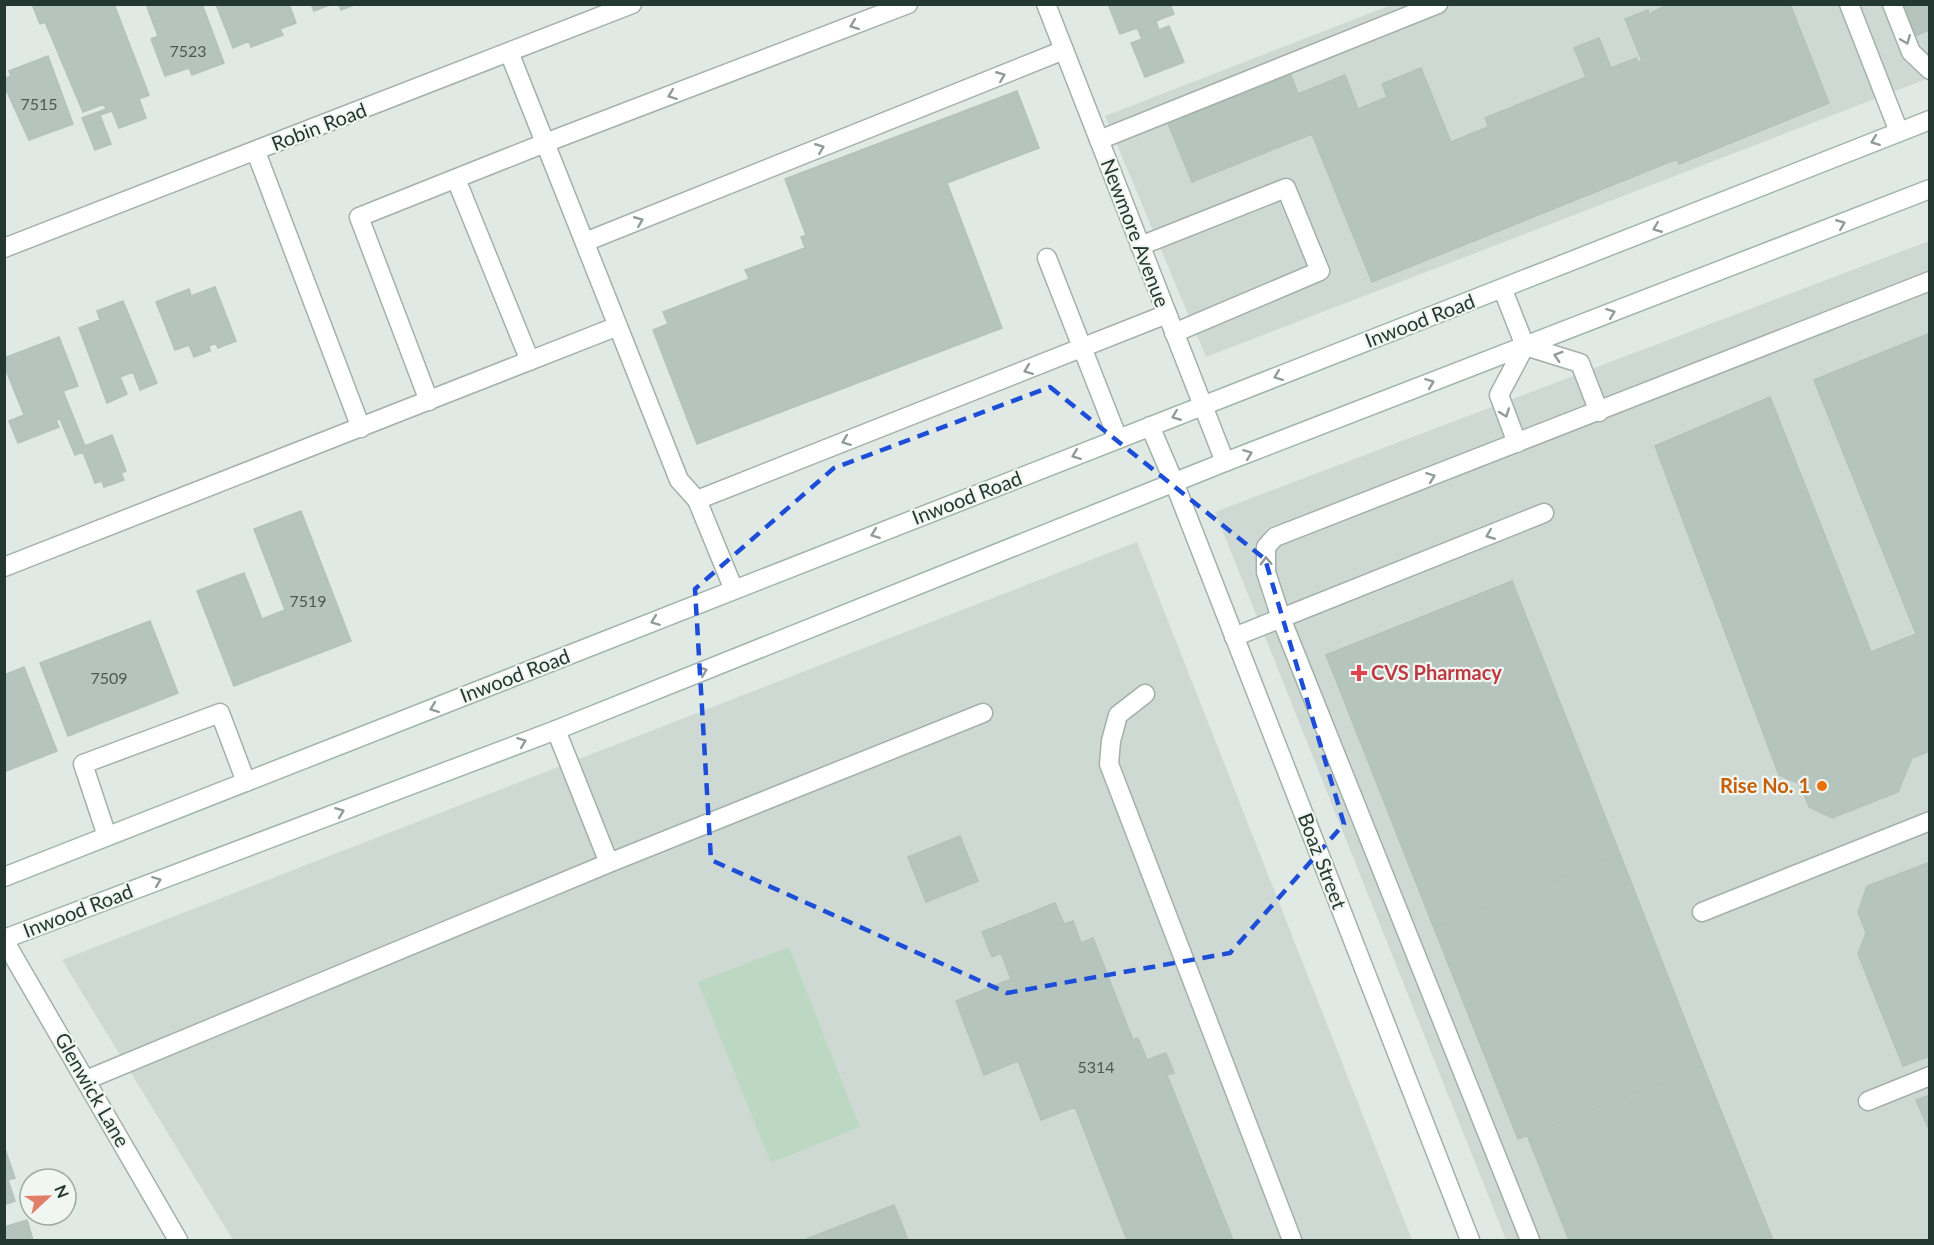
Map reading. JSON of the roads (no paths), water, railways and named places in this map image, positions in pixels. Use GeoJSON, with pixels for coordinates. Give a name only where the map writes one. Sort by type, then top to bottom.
{"type":"FeatureCollection","features":[{"type":"Feature","properties":{"kind":"main road","name":"Robin Road"},"geometry":{"type":"LineString","coordinates":[[4,248],[632,4]]}},
{"type":"Feature","properties":{"kind":"main road"},"geometry":{"type":"LineString","coordinates":[[429,401],[359,218],[545,143],[908,4]]}},
{"type":"Feature","properties":{"kind":"main road","name":"Newmore Avenue"},"geometry":{"type":"LineString","coordinates":[[1046,4],[1225,462]]}},
{"type":"Feature","properties":{"kind":"main road"},"geometry":{"type":"LineString","coordinates":[[1099,140],[1438,4]]}},
{"type":"Feature","properties":{"kind":"main road"},"geometry":{"type":"LineString","coordinates":[[1849,4],[1899,132]]}},
{"type":"Feature","properties":{"kind":"main road"},"geometry":{"type":"LineString","coordinates":[[1892,4],[1911,52],[1929,70]]}},
{"type":"Feature","properties":{"kind":"main road"},"geometry":{"type":"LineString","coordinates":[[585,242],[1064,51]]}},
{"type":"Feature","properties":{"kind":"main road"},"geometry":{"type":"LineString","coordinates":[[509,52],[679,480],[697,500],[734,590]]}},
{"type":"Feature","properties":{"kind":"main road","name":"Inwood Road"},"geometry":{"type":"LineString","coordinates":[[4,877],[1202,405],[1503,290],[1929,120]]}},
{"type":"Feature","properties":{"kind":"main road"},"geometry":{"type":"LineString","coordinates":[[256,152],[361,428]]}},
{"type":"Feature","properties":{"kind":"main road"},"geometry":{"type":"LineString","coordinates":[[456,179],[530,361]]}},
{"type":"Feature","properties":{"kind":"main road"},"geometry":{"type":"LineString","coordinates":[[1140,246],[1286,188],[1320,271],[1174,333]]}},
{"type":"Feature","properties":{"kind":"main road","name":"Inwood Road"},"geometry":{"type":"LineString","coordinates":[[4,939],[555,729],[1174,482],[1929,189]]}},
{"type":"Feature","properties":{"kind":"main road"},"geometry":{"type":"LineString","coordinates":[[1047,258],[1118,439]]}},
{"type":"Feature","properties":{"kind":"main road"},"geometry":{"type":"LineString","coordinates":[[1530,1240],[1281,618],[1264,560],[1266,547],[1275,537],[1929,281]]}},
{"type":"Feature","properties":{"kind":"main road"},"geometry":{"type":"LineString","coordinates":[[1503,290],[1525,346],[1499,395],[1517,443]]}},
{"type":"Feature","properties":{"kind":"main road"},"geometry":{"type":"LineString","coordinates":[[697,500],[1167,314]]}},
{"type":"Feature","properties":{"kind":"main road"},"geometry":{"type":"LineString","coordinates":[[4,567],[618,326]]}},
{"type":"Feature","properties":{"kind":"main road"},"geometry":{"type":"LineString","coordinates":[[1525,346],[1580,363],[1599,412]]}},
{"type":"Feature","properties":{"kind":"main road","name":"Boaz Street"},"geometry":{"type":"LineString","coordinates":[[1150,426],[1174,482],[1470,1240]]}},
{"type":"Feature","properties":{"kind":"main road"},"geometry":{"type":"LineString","coordinates":[[1234,637],[1544,513]]}},
{"type":"Feature","properties":{"kind":"main road"},"geometry":{"type":"LineString","coordinates":[[1145,694],[1118,715],[1109,764],[1292,1240]]}},
{"type":"Feature","properties":{"kind":"main road"},"geometry":{"type":"LineString","coordinates":[[107,836],[83,764],[220,713],[246,782]]}},
{"type":"Feature","properties":{"kind":"main road"},"geometry":{"type":"LineString","coordinates":[[86,1080],[609,863],[982,713]]}},
{"type":"Feature","properties":{"kind":"main road"},"geometry":{"type":"LineString","coordinates":[[555,729],[609,863]]}},
{"type":"Feature","properties":{"kind":"main road"},"geometry":{"type":"LineString","coordinates":[[1702,912],[1929,821]]}},
{"type":"Feature","properties":{"kind":"main road","name":"Glenwick Lane"},"geometry":{"type":"LineString","coordinates":[[4,939],[178,1240]]}},
{"type":"Feature","properties":{"kind":"main road"},"geometry":{"type":"LineString","coordinates":[[1868,1101],[1929,1076]]}},
{"type":"Feature","properties":{"kind":"place","name":"CVS Pharmacy"},"geometry":{"type":"Point","coordinates":[1359,673]}},
{"type":"Feature","properties":{"kind":"place","name":"Rise No. 1"},"geometry":{"type":"Point","coordinates":[1822,786]}}]}
